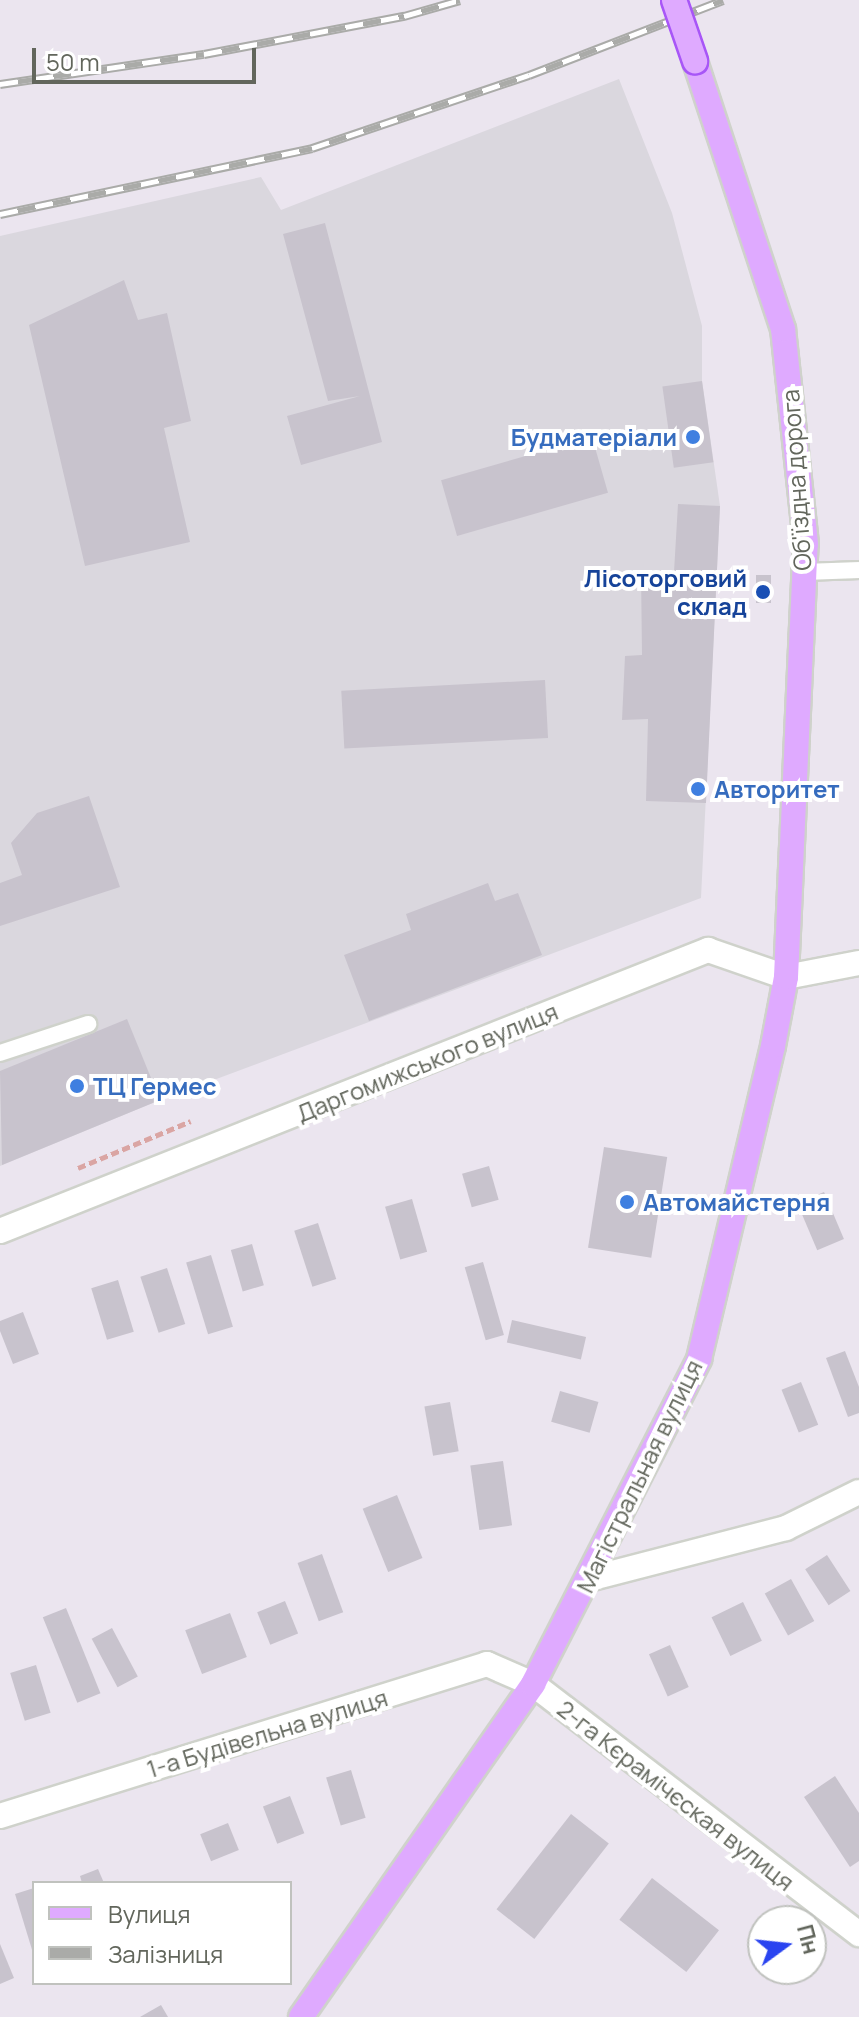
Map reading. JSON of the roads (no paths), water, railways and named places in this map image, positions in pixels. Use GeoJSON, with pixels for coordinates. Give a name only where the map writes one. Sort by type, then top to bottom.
{"type":"FeatureCollection","features":[{"type":"Feature","properties":{"kind":"main road","name":"Об'їздна дорога"},"geometry":{"type":"LineString","coordinates":[[674,0],[783,329],[806,544],[786,977]]}},
{"type":"Feature","properties":{"kind":"main road","name":"Магістральная вулиця"},"geometry":{"type":"LineString","coordinates":[[301,2017],[533,1684],[699,1359],[786,977]]}},
{"type":"Feature","properties":{"kind":"street","name":"Даргомижського вулиця"},"geometry":{"type":"LineString","coordinates":[[0,1231],[708,950],[786,977],[859,963]]}},
{"type":"Feature","properties":{"kind":"street"},"geometry":{"type":"LineString","coordinates":[[589,1579],[786,1528],[859,1492]]}},
{"type":"Feature","properties":{"kind":"street","name":"1-а Будівельна вулиця"},"geometry":{"type":"LineString","coordinates":[[0,1816],[487,1664],[533,1684]]}},
{"type":"Feature","properties":{"kind":"street","name":"2-га Кєрамічєская вулиця"},"geometry":{"type":"LineString","coordinates":[[533,1684],[854,1925]]}},
{"type":"Feature","properties":{"kind":"lane"},"geometry":{"type":"LineString","coordinates":[[805,572],[859,570]]}},
{"type":"Feature","properties":{"kind":"lane"},"geometry":{"type":"LineString","coordinates":[[0,1053],[88,1024]]}},
{"type":"Feature","properties":{"kind":"railway"},"geometry":{"type":"LineString","coordinates":[[0,84],[204,54],[404,16],[460,0]]}},
{"type":"Feature","properties":{"kind":"railway"},"geometry":{"type":"LineString","coordinates":[[0,214],[312,148],[529,75],[723,0]]}},
{"type":"Feature","properties":{"kind":"place","name":"Будматеріали"},"geometry":{"type":"Point","coordinates":[693,437]}},
{"type":"Feature","properties":{"kind":"place","name":"Лісоторговий склад"},"geometry":{"type":"Point","coordinates":[763,592]}},
{"type":"Feature","properties":{"kind":"place","name":"Авторитет"},"geometry":{"type":"Point","coordinates":[698,789]}},
{"type":"Feature","properties":{"kind":"place","name":"ТЦ Гермес"},"geometry":{"type":"Point","coordinates":[77,1086]}},
{"type":"Feature","properties":{"kind":"place","name":"Автомайстерня"},"geometry":{"type":"Point","coordinates":[627,1202]}}]}
